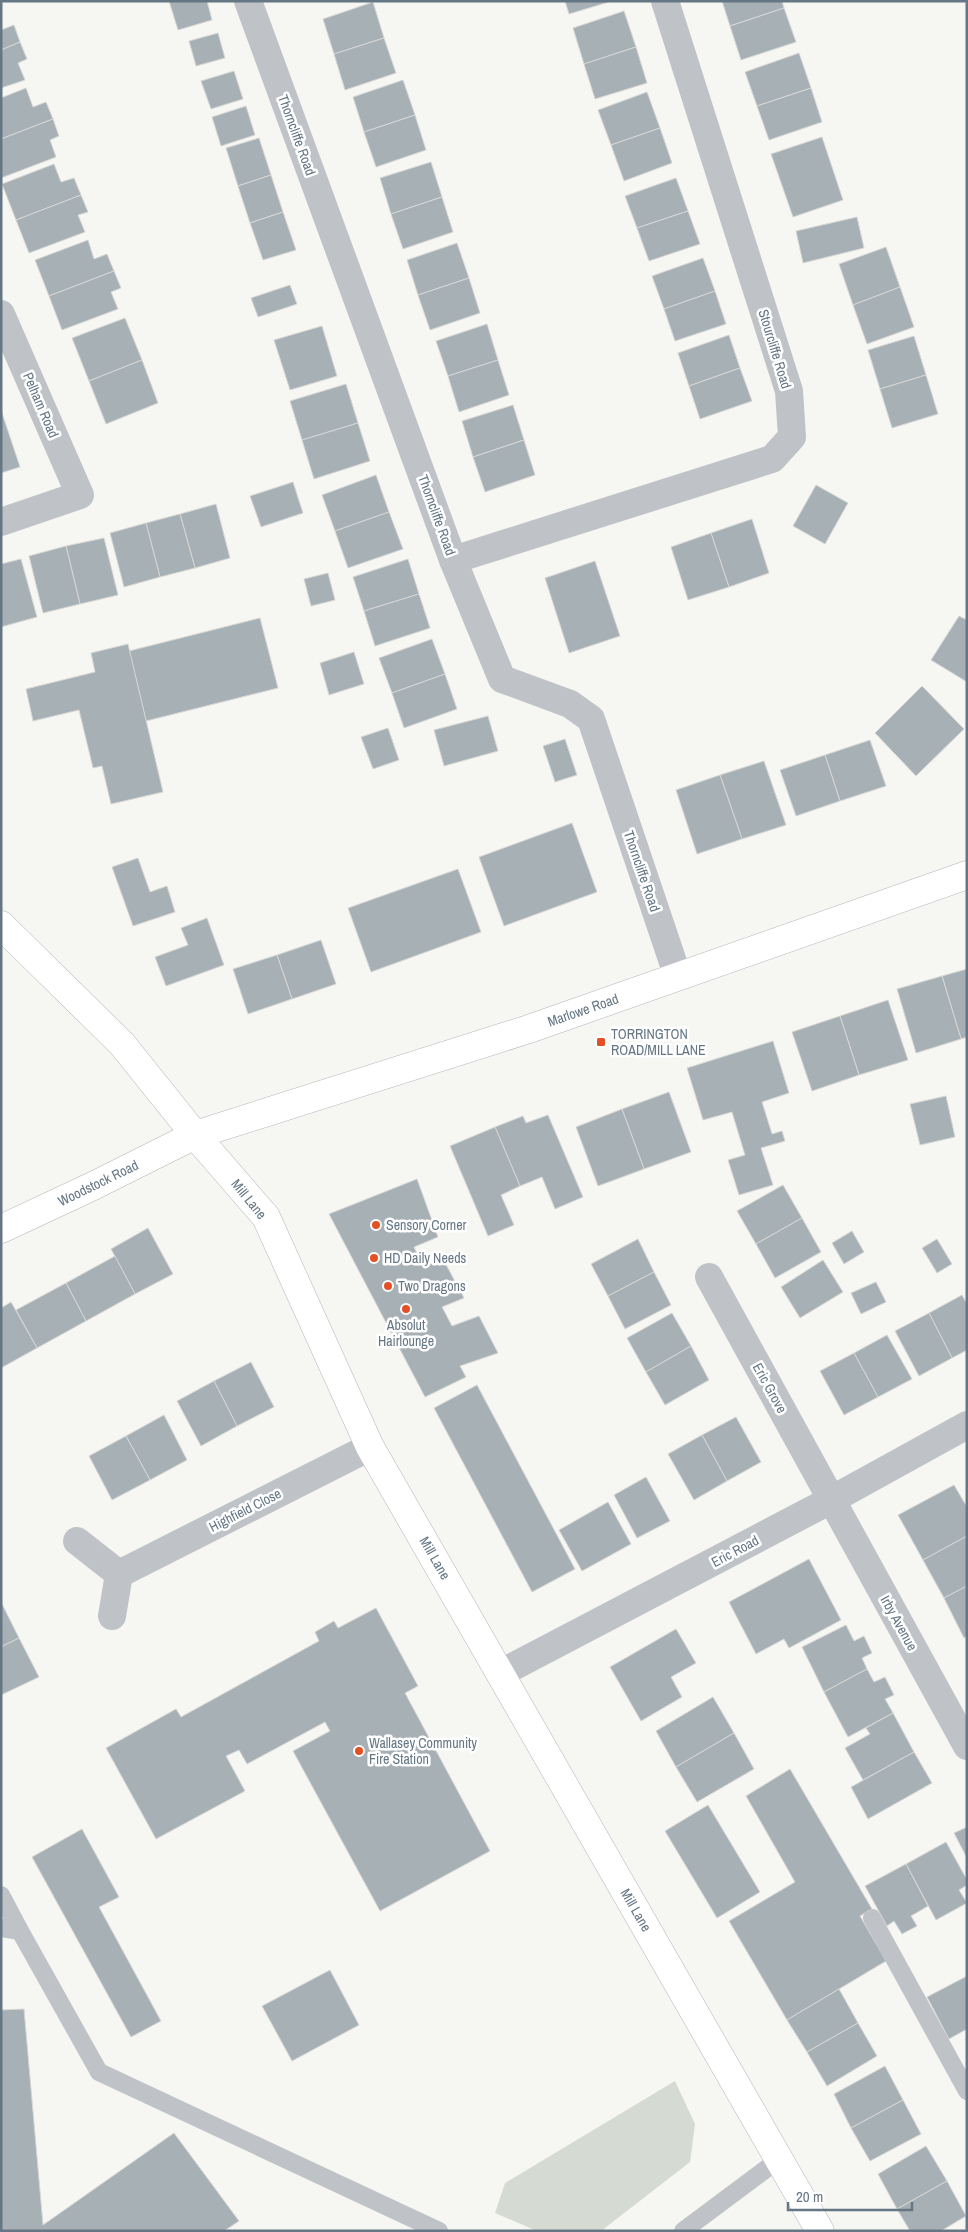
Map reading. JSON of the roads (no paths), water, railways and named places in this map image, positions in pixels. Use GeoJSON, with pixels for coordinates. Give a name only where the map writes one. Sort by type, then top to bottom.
{"type":"FeatureCollection","features":[{"type":"Feature","properties":{"kind":"main road","name":"Marlowe Road"},"geometry":{"type":"LineString","coordinates":[[195,1135],[529,1029],[967,875]]}},
{"type":"Feature","properties":{"kind":"main road","name":"Mill Lane"},"geometry":{"type":"LineString","coordinates":[[1,925],[122,1044],[195,1135],[266,1217],[370,1446],[820,2231]]}},
{"type":"Feature","properties":{"kind":"main road","name":"Woodstock Road"},"geometry":{"type":"LineString","coordinates":[[1,1229],[195,1135]]}},
{"type":"Feature","properties":{"kind":"street","name":"Thorncliffe Road"},"geometry":{"type":"LineString","coordinates":[[248,1],[453,560],[502,679],[570,704],[591,719],[678,977]]}},
{"type":"Feature","properties":{"kind":"street","name":"Stourcliffe Road"},"geometry":{"type":"LineString","coordinates":[[453,560],[772,459],[792,437],[789,391],[666,1]]}},
{"type":"Feature","properties":{"kind":"street","name":"Pelham Road"},"geometry":{"type":"LineString","coordinates":[[1,314],[80,495],[1,522]]}},
{"type":"Feature","properties":{"kind":"street","name":"Eric Grove"},"geometry":{"type":"LineString","coordinates":[[709,1277],[831,1500]]}},
{"type":"Feature","properties":{"kind":"street","name":"Eric Road"},"geometry":{"type":"LineString","coordinates":[[501,1673],[831,1500],[967,1425]]}},
{"type":"Feature","properties":{"kind":"street","name":"Highfield Close"},"geometry":{"type":"LineString","coordinates":[[119,1574],[370,1446]]}},
{"type":"Feature","properties":{"kind":"street","name":"Irby Avenue"},"geometry":{"type":"LineString","coordinates":[[831,1500],[967,1746]]}},
{"type":"Feature","properties":{"kind":"street"},"geometry":{"type":"LineString","coordinates":[[77,1541],[119,1574],[112,1616]]}},
{"type":"Feature","properties":{"kind":"lane"},"geometry":{"type":"LineString","coordinates":[[1,1895],[99,2072],[439,2231]]}},
{"type":"Feature","properties":{"kind":"lane"},"geometry":{"type":"LineString","coordinates":[[872,1918],[967,2091]]}},
{"type":"Feature","properties":{"kind":"lane"},"geometry":{"type":"LineString","coordinates":[[1,1928],[20,1931]]}},
{"type":"Feature","properties":{"kind":"lane"},"geometry":{"type":"LineString","coordinates":[[683,2231],[778,2160]]}},
{"type":"Feature","properties":{"kind":"place","name":"TORRINGTON ROAD/MILL LANE"},"geometry":{"type":"Point","coordinates":[601,1042]}},
{"type":"Feature","properties":{"kind":"place","name":"Sensory Corner"},"geometry":{"type":"Point","coordinates":[376,1225]}},
{"type":"Feature","properties":{"kind":"place","name":"HD Daily Needs"},"geometry":{"type":"Point","coordinates":[374,1258]}},
{"type":"Feature","properties":{"kind":"place","name":"Two Dragons"},"geometry":{"type":"Point","coordinates":[388,1286]}},
{"type":"Feature","properties":{"kind":"place","name":"Absolut Hairlounge"},"geometry":{"type":"Point","coordinates":[406,1309]}},
{"type":"Feature","properties":{"kind":"place","name":"Wallasey Community Fire Station"},"geometry":{"type":"Point","coordinates":[359,1751]}}]}
